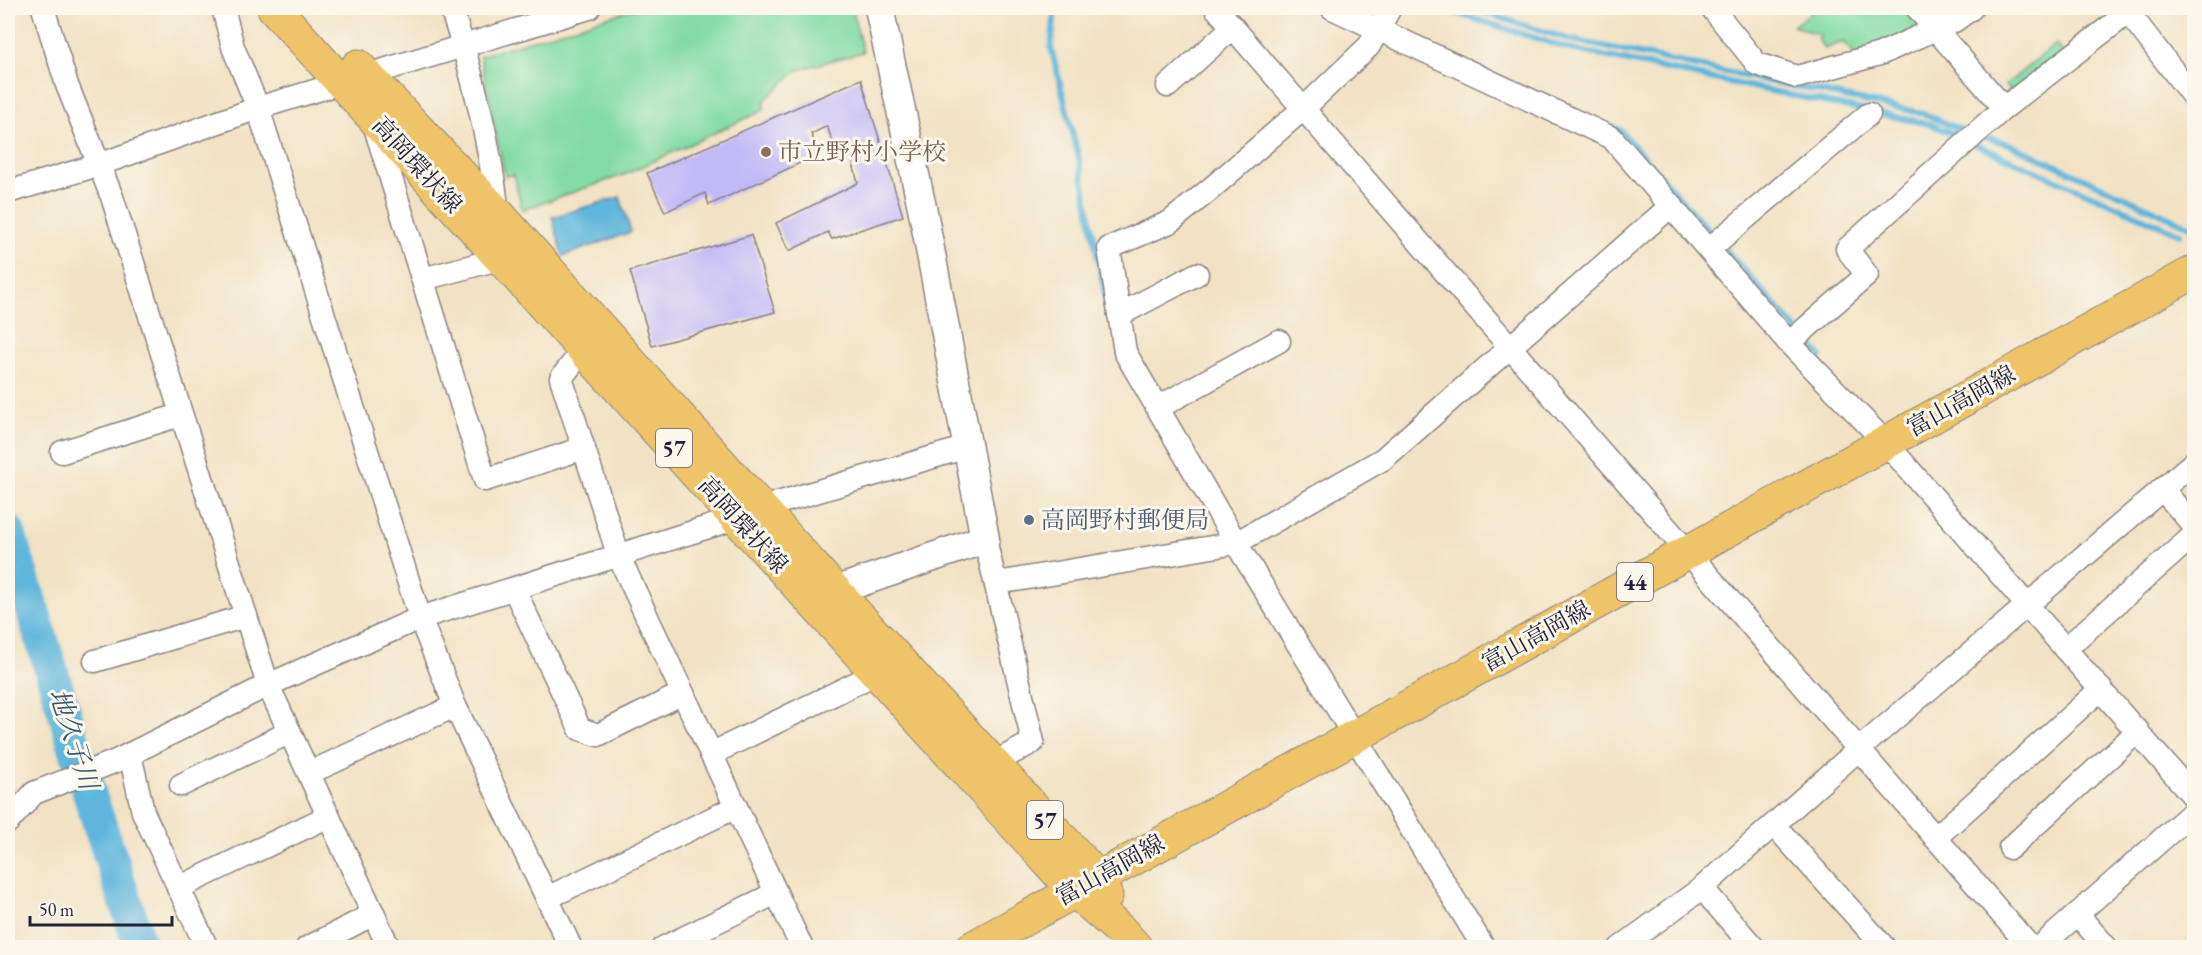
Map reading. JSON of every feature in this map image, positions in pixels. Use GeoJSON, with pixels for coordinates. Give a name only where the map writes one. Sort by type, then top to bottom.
{"type":"FeatureCollection","features":[{"type":"Feature","properties":{"kind":"main road","name":"高岡環状線"},"geometry":{"type":"LineString","coordinates":[[274,8],[354,78],[498,214],[749,513],[827,600],[992,764],[1128,939]]}},
{"type":"Feature","properties":{"kind":"main road","name":"高岡環状線"},"geometry":{"type":"LineString","coordinates":[[304,8],[354,78],[372,115],[585,348],[749,513]]}},
{"type":"Feature","properties":{"kind":"main road","name":"富山高岡線"},"geometry":{"type":"LineString","coordinates":[[972,948],[1085,883],[1356,736],[2194,272]]}},
{"type":"Feature","properties":{"kind":"main road","name":"高岡環状線"},"geometry":{"type":"LineString","coordinates":[[827,600],[877,673],[1085,883]]}},
{"type":"Feature","properties":{"kind":"street"},"geometry":{"type":"LineString","coordinates":[[43,8],[67,85],[112,197],[268,685],[389,948]]}},
{"type":"Feature","properties":{"kind":"street"},"geometry":{"type":"LineString","coordinates":[[223,8],[233,47],[258,108],[420,618],[455,706],[571,948]]}},
{"type":"Feature","properties":{"kind":"street"},"geometry":{"type":"LineString","coordinates":[[451,8],[464,46],[494,173],[498,214]]}},
{"type":"Feature","properties":{"kind":"street"},"geometry":{"type":"LineString","coordinates":[[8,192],[98,165],[258,108],[589,8]]}},
{"type":"Feature","properties":{"kind":"street"},"geometry":{"type":"LineString","coordinates":[[879,8],[923,212],[985,539],[1033,742],[992,764]]}},
{"type":"Feature","properties":{"kind":"street"},"geometry":{"type":"LineString","coordinates":[[1216,8],[2031,948]]}},
{"type":"Feature","properties":{"kind":"street"},"geometry":{"type":"LineString","coordinates":[[1332,8],[1384,20],[1612,138],[1709,249],[1796,338],[2194,797]]}},
{"type":"Feature","properties":{"kind":"street"},"geometry":{"type":"LineString","coordinates":[[1714,8],[1758,64],[1797,77],[1880,54],[1954,21],[1972,8]]}},
{"type":"Feature","properties":{"kind":"street"},"geometry":{"type":"LineString","coordinates":[[1917,8],[2004,108]]}},
{"type":"Feature","properties":{"kind":"street"},"geometry":{"type":"LineString","coordinates":[[1796,338],[1867,275],[1847,249],[2004,108],[2129,9],[2194,98]]}},
{"type":"Feature","properties":{"kind":"street"},"geometry":{"type":"LineString","coordinates":[[1384,20],[1370,46],[1303,109],[1170,222],[1109,248],[1125,352],[1159,407],[1230,544],[1356,736],[1484,948]]}},
{"type":"Feature","properties":{"kind":"street"},"geometry":{"type":"LineString","coordinates":[[1168,86],[1233,27]]}},
{"type":"Feature","properties":{"kind":"street"},"geometry":{"type":"LineString","coordinates":[[1709,249],[1869,114]]}},
{"type":"Feature","properties":{"kind":"street"},"geometry":{"type":"LineString","coordinates":[[372,115],[486,480],[584,448]]}},
{"type":"Feature","properties":{"kind":"street"},"geometry":{"type":"LineString","coordinates":[[997,582],[1230,544],[1383,459],[1672,206]]}},
{"type":"Feature","properties":{"kind":"street"},"geometry":{"type":"LineString","coordinates":[[423,279],[502,258]]}},
{"type":"Feature","properties":{"kind":"street"},"geometry":{"type":"LineString","coordinates":[[1119,315],[1197,274]]}},
{"type":"Feature","properties":{"kind":"street"},"geometry":{"type":"LineString","coordinates":[[1159,407],[1279,341]]}},
{"type":"Feature","properties":{"kind":"street"},"geometry":{"type":"LineString","coordinates":[[585,348],[561,378],[619,557],[802,948]]}},
{"type":"Feature","properties":{"kind":"street"},"geometry":{"type":"LineString","coordinates":[[62,452],[180,415]]}},
{"type":"Feature","properties":{"kind":"street"},"geometry":{"type":"LineString","coordinates":[[8,822],[34,793],[123,757],[268,685],[420,618],[619,557],[749,513],[967,447]]}},
{"type":"Feature","properties":{"kind":"street"},"geometry":{"type":"LineString","coordinates":[[1620,948],[1702,888],[1775,826],[1858,750],[2194,462]]}},
{"type":"Feature","properties":{"kind":"street"},"geometry":{"type":"LineString","coordinates":[[2162,489],[2194,526]]}},
{"type":"Feature","properties":{"kind":"street"},"geometry":{"type":"LineString","coordinates":[[2065,649],[2194,535]]}},
{"type":"Feature","properties":{"kind":"street"},"geometry":{"type":"LineString","coordinates":[[827,600],[985,539]]}},
{"type":"Feature","properties":{"kind":"street"},"geometry":{"type":"LineString","coordinates":[[514,589],[580,729],[598,735],[683,693]]}},
{"type":"Feature","properties":{"kind":"street"},"geometry":{"type":"LineString","coordinates":[[95,661],[246,616]]}},
{"type":"Feature","properties":{"kind":"street"},"geometry":{"type":"LineString","coordinates":[[711,754],[877,673]]}},
{"type":"Feature","properties":{"kind":"street"},"geometry":{"type":"LineString","coordinates":[[1935,838],[2101,689]]}},
{"type":"Feature","properties":{"kind":"street"},"geometry":{"type":"LineString","coordinates":[[309,773],[455,706]]}},
{"type":"Feature","properties":{"kind":"street"},"geometry":{"type":"LineString","coordinates":[[181,785],[290,732]]}},
{"type":"Feature","properties":{"kind":"street"},"geometry":{"type":"LineString","coordinates":[[2010,848],[2138,732]]}},
{"type":"Feature","properties":{"kind":"street"},"geometry":{"type":"LineString","coordinates":[[123,757],[143,812],[207,948]]}},
{"type":"Feature","properties":{"kind":"street"},"geometry":{"type":"LineString","coordinates":[[547,898],[736,807]]}},
{"type":"Feature","properties":{"kind":"street"},"geometry":{"type":"LineString","coordinates":[[2039,948],[2194,811]]}},
{"type":"Feature","properties":{"kind":"street"},"geometry":{"type":"LineString","coordinates":[[178,888],[328,816]]}},
{"type":"Feature","properties":{"kind":"street"},"geometry":{"type":"LineString","coordinates":[[1775,826],[1885,948]]}},
{"type":"Feature","properties":{"kind":"street"},"geometry":{"type":"LineString","coordinates":[[1702,888],[1754,948]]}},
{"type":"Feature","properties":{"kind":"street"},"geometry":{"type":"LineString","coordinates":[[663,948],[776,893]]}},
{"type":"Feature","properties":{"kind":"street"},"geometry":{"type":"LineString","coordinates":[[306,948],[374,914]]}},
{"type":"Feature","properties":{"kind":"street"},"geometry":{"type":"LineString","coordinates":[[2077,914],[2107,948]]}},
{"type":"Feature","properties":{"kind":"green space"},"geometry":{"type":"Polygon","coordinates":[[[637,8],[852,8],[863,52],[798,70],[765,100],[764,110],[626,174],[522,210],[514,175],[505,176],[480,56],[637,8]]]}},
{"type":"Feature","properties":{"kind":"green space"},"geometry":{"type":"Polygon","coordinates":[[[1817,8],[1905,8],[1931,37],[1865,68],[1844,42],[1824,49],[1817,38],[1821,35],[1793,26],[1817,8]]]}},
{"type":"Feature","properties":{"kind":"green space"},"geometry":{"type":"Polygon","coordinates":[[[2056,44],[2072,64],[2023,103],[2005,85],[2056,44]]]}},
{"type":"Feature","properties":{"kind":"water"},"geometry":{"type":"Polygon","coordinates":[[[620,197],[631,232],[563,256],[552,217],[620,197]]]}},
{"type":"Feature","properties":{"kind":"building"},"geometry":{"type":"Polygon","coordinates":[[[861,79],[903,216],[832,239],[828,232],[789,251],[776,223],[858,183],[847,141],[834,146],[827,126],[811,134],[820,154],[709,205],[705,193],[665,212],[647,173],[861,79]]]}},
{"type":"Feature","properties":{"kind":"building"},"geometry":{"type":"Polygon","coordinates":[[[751,235],[775,312],[652,346],[630,271],[751,235]]]}},
{"type":"Feature","properties":{"kind":"waterway"},"geometry":{"type":"LineString","coordinates":[[1055,8],[1051,48],[1079,158],[1108,313]]}},
{"type":"Feature","properties":{"kind":"waterway"},"geometry":{"type":"LineString","coordinates":[[1440,8],[1570,49],[1929,124],[1963,138]]}},
{"type":"Feature","properties":{"kind":"waterway"},"geometry":{"type":"LineString","coordinates":[[1469,8],[1568,39],[1922,113],[1968,133]]}},
{"type":"Feature","properties":{"kind":"waterway"},"geometry":{"type":"LineString","coordinates":[[1614,127],[1620,130],[1821,357]]}},
{"type":"Feature","properties":{"kind":"waterway"},"geometry":{"type":"LineString","coordinates":[[1981,136],[2009,144],[2189,226]]}},
{"type":"Feature","properties":{"kind":"waterway"},"geometry":{"type":"LineString","coordinates":[[1972,143],[2180,234]]}},
{"type":"Feature","properties":{"kind":"waterway","name":"地久子川"},"geometry":{"type":"LineString","coordinates":[[8,531],[93,805],[141,948]]}},
{"type":"Feature","properties":{"kind":"place","name":"市立野村小学校"},"geometry":{"type":"Point","coordinates":[766,152]}},
{"type":"Feature","properties":{"kind":"place","name":"高岡野村郵便局"},"geometry":{"type":"Point","coordinates":[1029,520]}}]}
